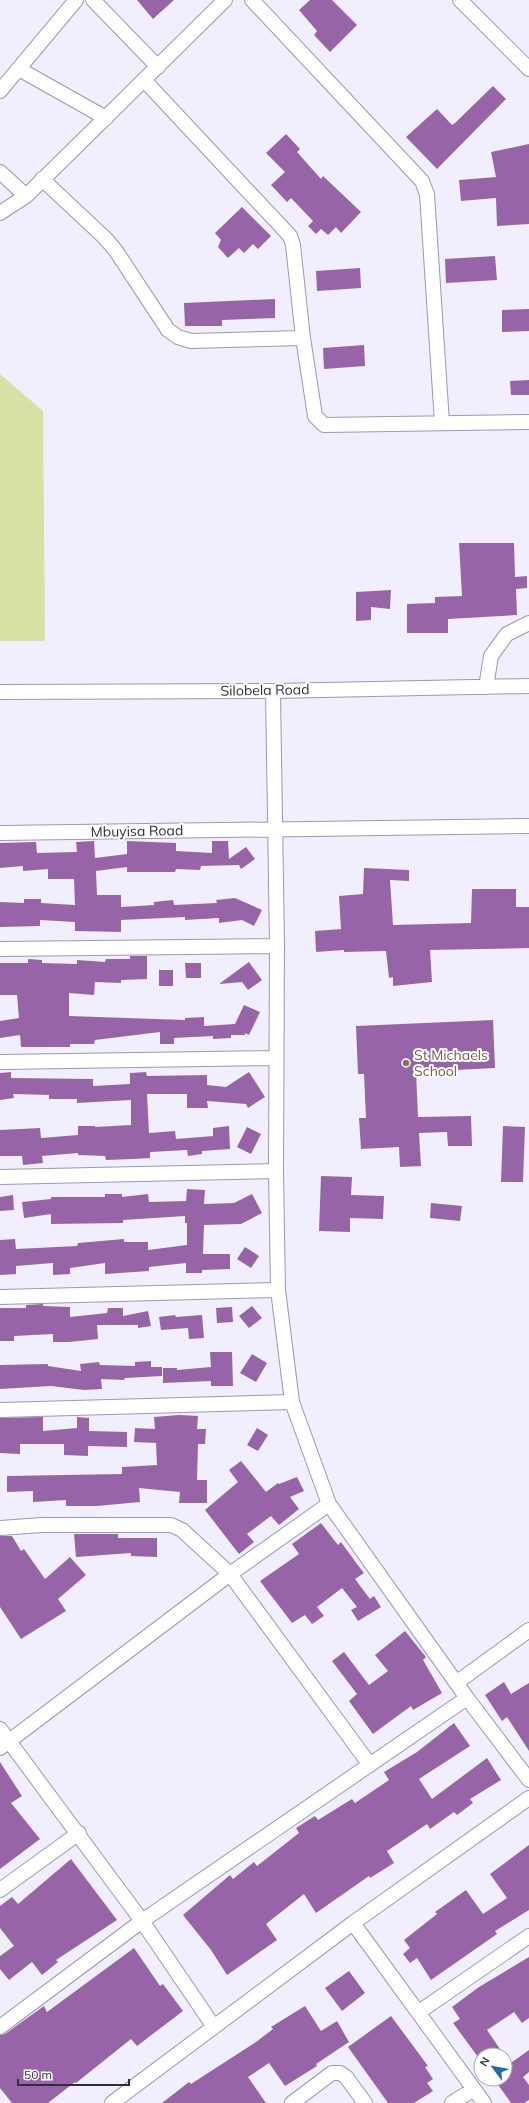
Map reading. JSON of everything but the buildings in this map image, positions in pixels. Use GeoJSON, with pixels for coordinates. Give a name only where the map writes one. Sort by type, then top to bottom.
{"type":"FeatureCollection","features":[{"type":"Feature","properties":{"kind":"street"},"geometry":{"type":"LineString","coordinates":[[0,91],[76,0]]}},
{"type":"Feature","properties":{"kind":"street"},"geometry":{"type":"LineString","coordinates":[[94,0],[158,67]]}},
{"type":"Feature","properties":{"kind":"street"},"geometry":{"type":"LineString","coordinates":[[0,213],[26,196],[225,0]]}},
{"type":"Feature","properties":{"kind":"street"},"geometry":{"type":"LineString","coordinates":[[252,0],[422,181],[427,194],[442,423]]}},
{"type":"Feature","properties":{"kind":"street"},"geometry":{"type":"LineString","coordinates":[[460,0],[529,69]]}},
{"type":"Feature","properties":{"kind":"street"},"geometry":{"type":"LineString","coordinates":[[19,69],[106,118]]}},
{"type":"Feature","properties":{"kind":"street"},"geometry":{"type":"LineString","coordinates":[[144,80],[290,236],[293,245],[303,338],[315,416],[324,425],[529,422]]}},
{"type":"Feature","properties":{"kind":"street"},"geometry":{"type":"LineString","coordinates":[[0,172],[26,196]]}},
{"type":"Feature","properties":{"kind":"street"},"geometry":{"type":"LineString","coordinates":[[42,179],[105,238],[116,251],[168,330],[178,337],[191,341],[303,338]]}},
{"type":"Feature","properties":{"kind":"street"},"geometry":{"type":"LineString","coordinates":[[486,687],[490,656],[507,634],[529,623]]}},
{"type":"Feature","properties":{"kind":"street","name":"Silobela Road"},"geometry":{"type":"LineString","coordinates":[[0,692],[529,686]]}},
{"type":"Feature","properties":{"kind":"street"},"geometry":{"type":"LineString","coordinates":[[273,690],[277,946],[276,1172],[278,1290],[292,1402],[329,1504],[456,1683],[529,1780]]}},
{"type":"Feature","properties":{"kind":"street","name":"Mbuyisa Road"},"geometry":{"type":"LineString","coordinates":[[0,833],[529,826]]}},
{"type":"Feature","properties":{"kind":"street"},"geometry":{"type":"LineString","coordinates":[[0,949],[277,946]]}},
{"type":"Feature","properties":{"kind":"street"},"geometry":{"type":"LineString","coordinates":[[0,1062],[276,1058]]}},
{"type":"Feature","properties":{"kind":"street"},"geometry":{"type":"LineString","coordinates":[[0,1177],[276,1172]]}},
{"type":"Feature","properties":{"kind":"street"},"geometry":{"type":"LineString","coordinates":[[0,1297],[278,1290]]}},
{"type":"Feature","properties":{"kind":"street"},"geometry":{"type":"LineString","coordinates":[[0,1410],[292,1402]]}},
{"type":"Feature","properties":{"kind":"street"},"geometry":{"type":"LineString","coordinates":[[4,1745],[230,1574],[329,1504]]}},
{"type":"Feature","properties":{"kind":"street"},"geometry":{"type":"LineString","coordinates":[[0,1528],[42,1525],[171,1525],[182,1530],[230,1574],[370,1765]]}},
{"type":"Feature","properties":{"kind":"street"},"geometry":{"type":"LineString","coordinates":[[456,1683],[529,1630]]}},
{"type":"Feature","properties":{"kind":"street"},"geometry":{"type":"LineString","coordinates":[[0,2027],[142,1921],[467,1698]]}},
{"type":"Feature","properties":{"kind":"street"},"geometry":{"type":"LineString","coordinates":[[0,1729],[4,1745],[79,1833],[142,1921],[214,2027]]}},
{"type":"Feature","properties":{"kind":"street"},"geometry":{"type":"LineString","coordinates":[[112,2103],[353,1923],[529,1798]]}},
{"type":"Feature","properties":{"kind":"street"},"geometry":{"type":"LineString","coordinates":[[0,1890],[79,1833]]}},
{"type":"Feature","properties":{"kind":"street"},"geometry":{"type":"LineString","coordinates":[[353,1923],[484,2103]]}},
{"type":"Feature","properties":{"kind":"street"},"geometry":{"type":"LineString","coordinates":[[419,2012],[529,1936]]}},
{"type":"Feature","properties":{"kind":"street"},"geometry":{"type":"LineString","coordinates":[[292,2103],[332,2073],[340,2072],[346,2077],[365,2103]]}},
{"type":"Feature","properties":{"kind":"street"},"geometry":{"type":"LineString","coordinates":[[452,2103],[474,2089]]}},
{"type":"Feature","properties":{"kind":"green space"},"geometry":{"type":"Polygon","coordinates":[[[0,374],[43,411],[45,641],[0,641],[0,374]]]}},
{"type":"Feature","properties":{"kind":"place","name":"St Michaels School"},"geometry":{"type":"Point","coordinates":[406,1063]}}]}
